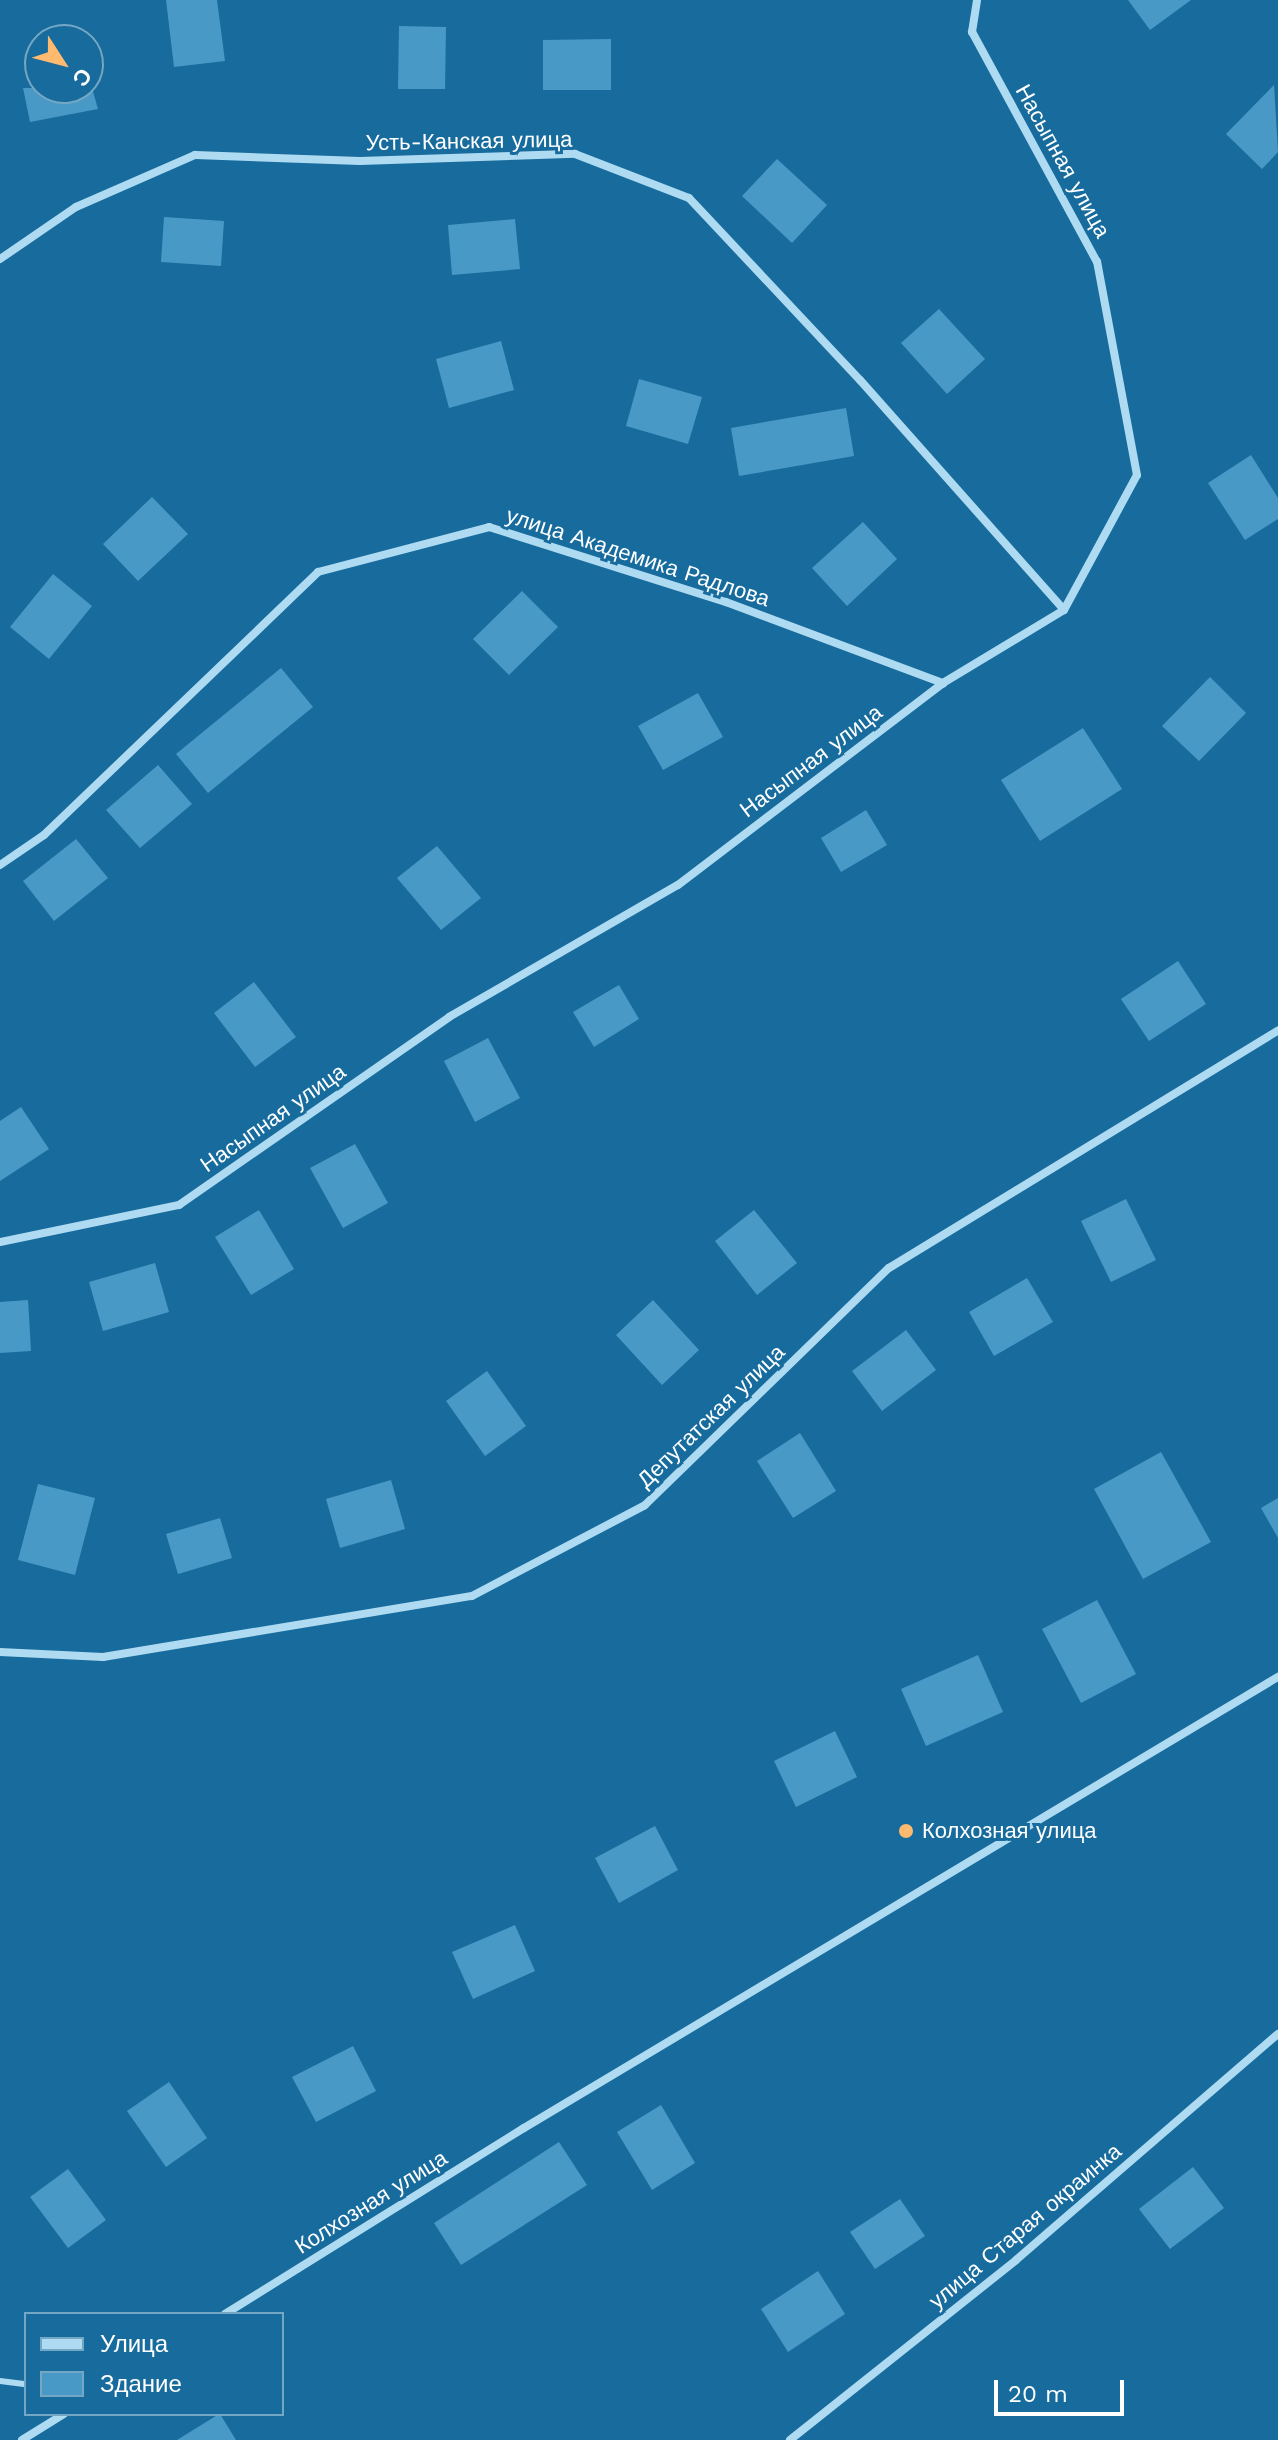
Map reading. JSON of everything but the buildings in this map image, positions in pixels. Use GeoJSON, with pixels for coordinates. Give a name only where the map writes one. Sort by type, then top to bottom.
{"type":"FeatureCollection","features":[{"type":"Feature","properties":{"kind":"street","name":"Насыпная улица"},"geometry":{"type":"LineString","coordinates":[[0,1242],[179,1205],[449,1017],[678,885],[943,683],[1064,610],[1137,475],[1097,262],[972,32],[977,0]]}},
{"type":"Feature","properties":{"kind":"street","name":"Усть-Канская улица"},"geometry":{"type":"LineString","coordinates":[[0,259],[76,207],[195,155],[360,161],[575,154],[689,198],[860,380],[1064,610]]}},
{"type":"Feature","properties":{"kind":"street","name":"улица Академика Радлова"},"geometry":{"type":"LineString","coordinates":[[0,865],[44,835],[318,572],[489,527],[726,602],[943,683]]}},
{"type":"Feature","properties":{"kind":"street","name":"Депутатская улица"},"geometry":{"type":"LineString","coordinates":[[0,1652],[103,1657],[472,1596],[645,1505],[889,1268],[1278,1031]]}},
{"type":"Feature","properties":{"kind":"street","name":"Колхозная улица"},"geometry":{"type":"LineString","coordinates":[[228,2312],[1278,1677]]}},
{"type":"Feature","properties":{"kind":"street","name":"улица Старая окраинка"},"geometry":{"type":"LineString","coordinates":[[790,2440],[1016,2260],[1278,2034]]}},
{"type":"Feature","properties":{"kind":"street"},"geometry":{"type":"LineString","coordinates":[[22,2440],[61,2416]]}},
{"type":"Feature","properties":{"kind":"lane"},"geometry":{"type":"LineString","coordinates":[[0,2381],[24,2384]]}},
{"type":"Feature","properties":{"kind":"place","name":"Колхозная улица"},"geometry":{"type":"Point","coordinates":[906,1831]}}]}
